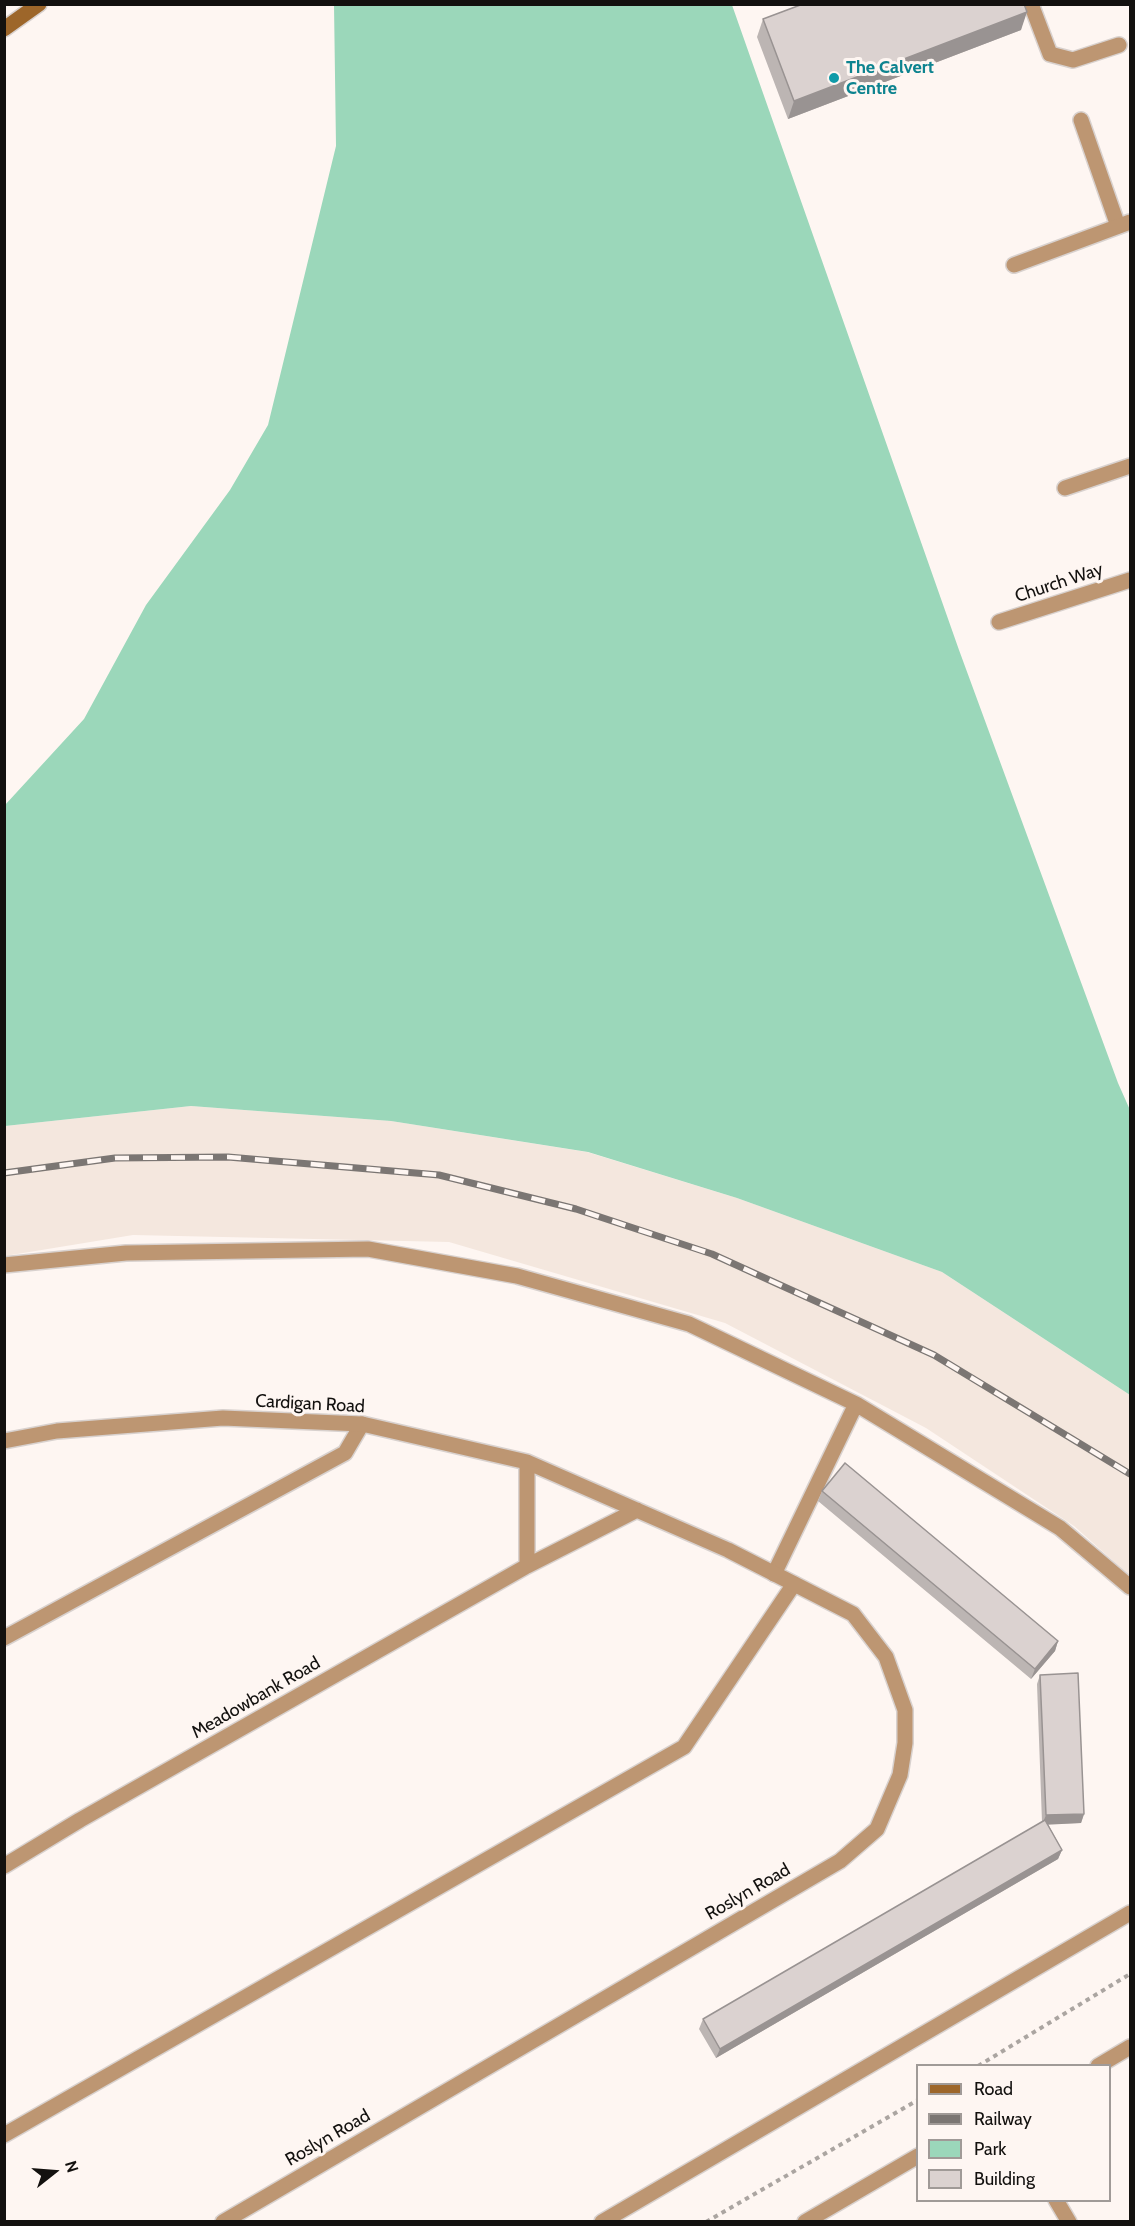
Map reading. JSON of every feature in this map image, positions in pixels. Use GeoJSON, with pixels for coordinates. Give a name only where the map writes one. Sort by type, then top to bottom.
{"type":"FeatureCollection","features":[{"type":"Feature","properties":{"kind":"street"},"geometry":{"type":"LineString","coordinates":[[4,28],[39,4]]}},
{"type":"Feature","properties":{"kind":"street"},"geometry":{"type":"LineString","coordinates":[[1031,4],[1050,54],[1073,60],[1119,45]]}},
{"type":"Feature","properties":{"kind":"street"},"geometry":{"type":"LineString","coordinates":[[1014,265],[1124,224],[1081,120]]}},
{"type":"Feature","properties":{"kind":"street"},"geometry":{"type":"LineString","coordinates":[[1065,488],[1131,466]]}},
{"type":"Feature","properties":{"kind":"street","name":"Church Way"},"geometry":{"type":"LineString","coordinates":[[999,622],[1131,580]]}},
{"type":"Feature","properties":{"kind":"street"},"geometry":{"type":"LineString","coordinates":[[4,1265],[126,1253],[368,1249],[517,1276],[689,1324],[856,1404],[1060,1528],[1131,1587]]}},
{"type":"Feature","properties":{"kind":"street"},"geometry":{"type":"LineString","coordinates":[[774,1574],[856,1404]]}},
{"type":"Feature","properties":{"kind":"street","name":"Cardigan Road"},"geometry":{"type":"LineString","coordinates":[[4,1441],[57,1431],[223,1418],[362,1424],[527,1462],[637,1510]]}},
{"type":"Feature","properties":{"kind":"street"},"geometry":{"type":"LineString","coordinates":[[4,1638],[345,1453],[362,1424]]}},
{"type":"Feature","properties":{"kind":"street"},"geometry":{"type":"LineString","coordinates":[[527,1462],[527,1566]]}},
{"type":"Feature","properties":{"kind":"street","name":"Roslyn Road"},"geometry":{"type":"LineString","coordinates":[[223,2222],[840,1861],[877,1829],[900,1775],[905,1743],[905,1710],[886,1657],[853,1614],[728,1550],[637,1510]]}},
{"type":"Feature","properties":{"kind":"street","name":"Meadowbank Road"},"geometry":{"type":"LineString","coordinates":[[4,1866],[90,1814],[527,1566],[637,1510]]}},
{"type":"Feature","properties":{"kind":"street"},"geometry":{"type":"LineString","coordinates":[[4,2135],[684,1747],[794,1584]]}},
{"type":"Feature","properties":{"kind":"street"},"geometry":{"type":"LineString","coordinates":[[602,2222],[1131,1913]]}},
{"type":"Feature","properties":{"kind":"street"},"geometry":{"type":"LineString","coordinates":[[1101,2064],[1131,2047]]}},
{"type":"Feature","properties":{"kind":"street"},"geometry":{"type":"LineString","coordinates":[[805,2222],[916,2157]]}},
{"type":"Feature","properties":{"kind":"street"},"geometry":{"type":"LineString","coordinates":[[1057,2202],[1069,2222]]}},
{"type":"Feature","properties":{"kind":"path"},"geometry":{"type":"LineString","coordinates":[[981,2064],[1131,1974]]}},
{"type":"Feature","properties":{"kind":"path"},"geometry":{"type":"LineString","coordinates":[[706,2222],[916,2101]]}},
{"type":"Feature","properties":{"kind":"shaded area"},"geometry":{"type":"Polygon","coordinates":[[[191,1106],[391,1121],[587,1152],[737,1198],[942,1272],[1130,1395],[1130,1576],[1074,1526],[926,1428],[725,1323],[449,1242],[133,1235],[5,1256],[5,1126],[191,1106]]]}},
{"type":"Feature","properties":{"kind":"green space"},"geometry":{"type":"Polygon","coordinates":[[[334,5],[732,5],[959,650],[1118,1083],[1130,1110],[1130,1395],[942,1272],[737,1198],[588,1152],[391,1121],[191,1106],[5,1126],[5,805],[84,719],[146,605],[230,490],[268,425],[336,146],[334,5]]]}},
{"type":"Feature","properties":{"kind":"building","name":"The Calvert Centre"},"geometry":{"type":"Polygon","coordinates":[[[803,4],[1024,4],[1027,12],[794,101],[763,19],[803,4]]]}},
{"type":"Feature","properties":{"kind":"building"},"geometry":{"type":"Polygon","coordinates":[[[845,1463],[1058,1641],[1035,1669],[822,1491],[845,1463]]]}},
{"type":"Feature","properties":{"kind":"building"},"geometry":{"type":"Polygon","coordinates":[[[1078,1673],[1084,1814],[1046,1815],[1040,1675],[1078,1673]]]}},
{"type":"Feature","properties":{"kind":"building"},"geometry":{"type":"Polygon","coordinates":[[[1045,1820],[1062,1850],[720,2049],[703,2019],[1045,1820]]]}},
{"type":"Feature","properties":{"kind":"railway"},"geometry":{"type":"LineString","coordinates":[[4,1173],[115,1158],[228,1157],[439,1175],[576,1209],[712,1254],[934,1355],[1130,1474]]}},
{"type":"Feature","properties":{"kind":"place","name":"The Calvert Centre"},"geometry":{"type":"Point","coordinates":[834,78]}}]}
